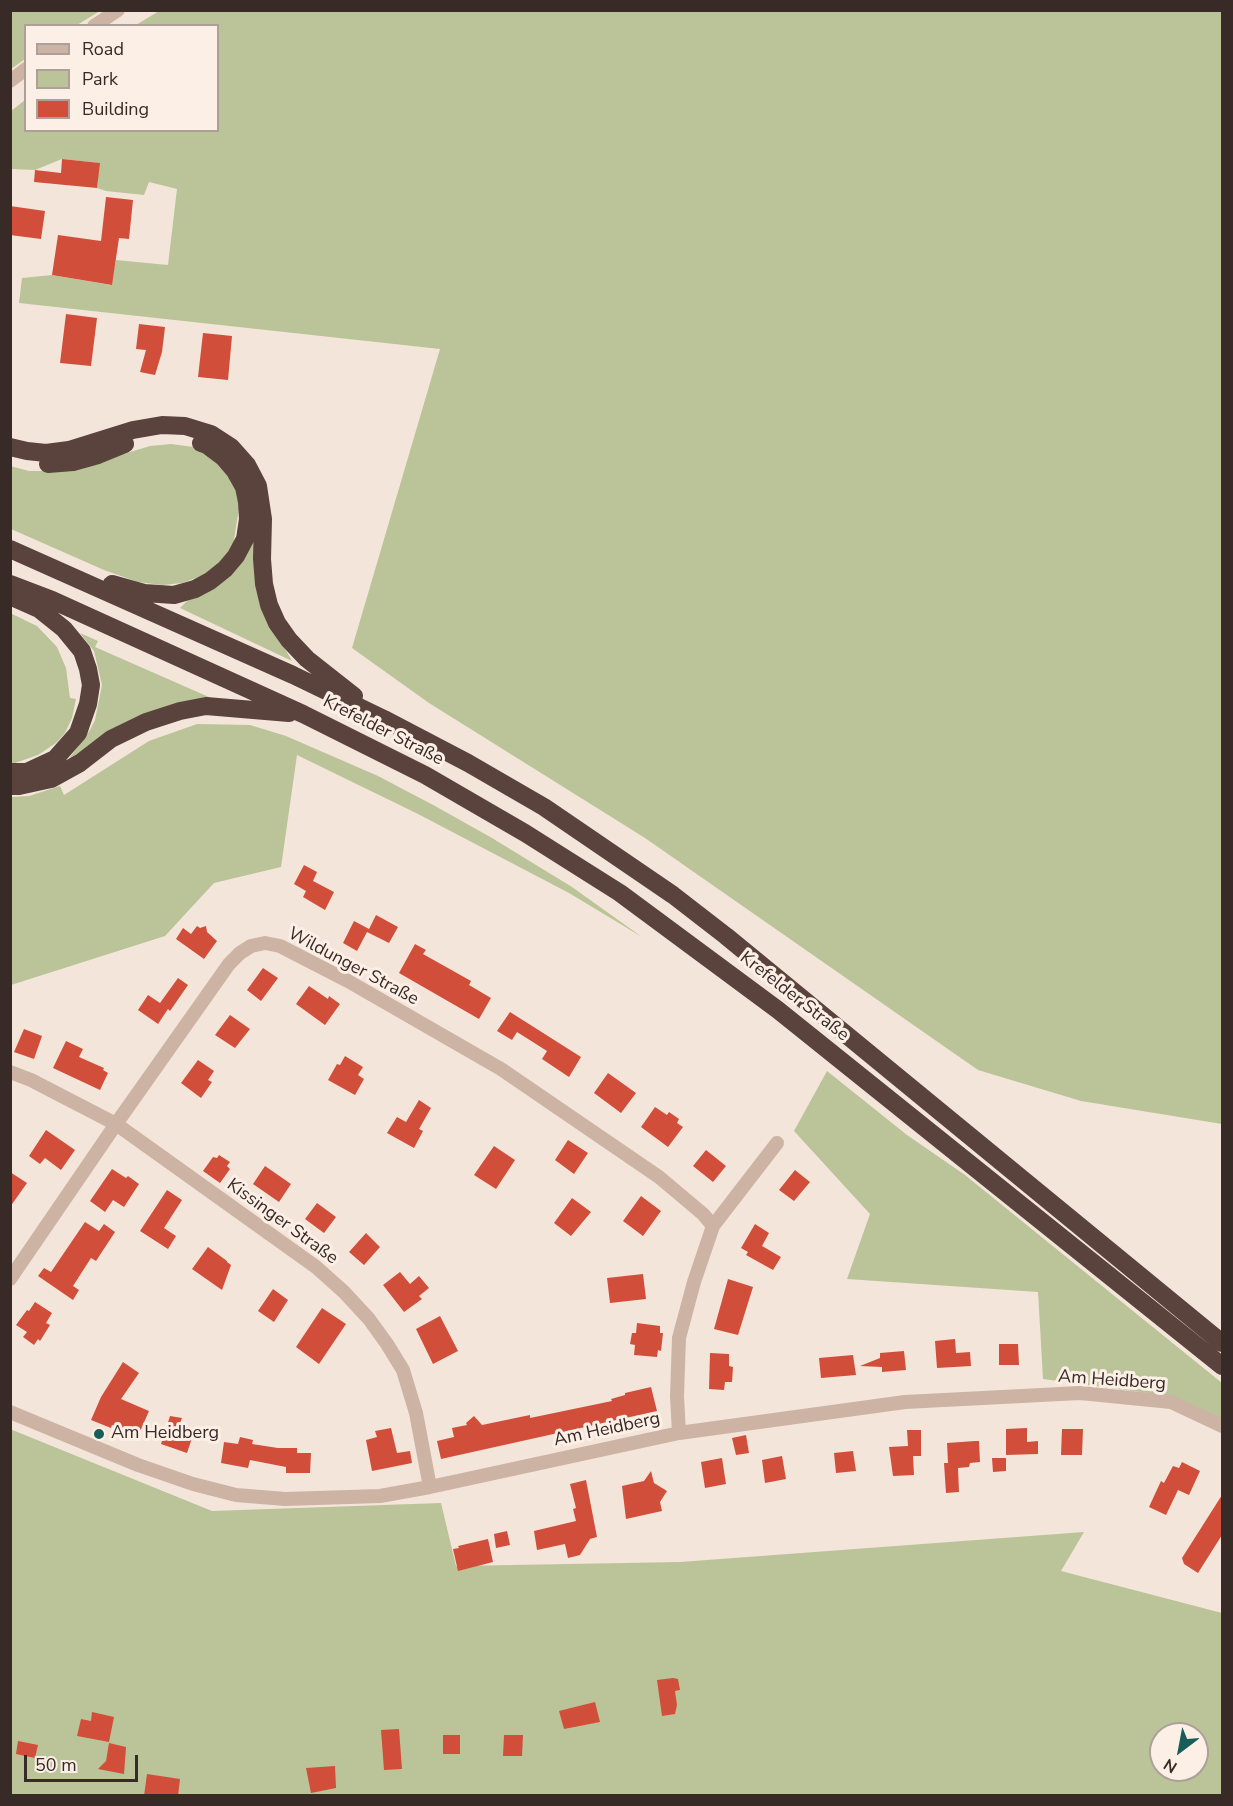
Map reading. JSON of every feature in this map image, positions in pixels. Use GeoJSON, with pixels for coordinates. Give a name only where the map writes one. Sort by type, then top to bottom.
{"type":"FeatureCollection","features":[{"type":"Feature","properties":{"kind":"highway"},"geometry":{"type":"LineString","coordinates":[[10,447],[46,453],[69,450],[133,430],[162,425],[185,426],[211,434],[231,447],[247,465],[258,486],[263,519],[264,584],[269,605],[277,623],[307,660],[384,719]]}},
{"type":"Feature","properties":{"kind":"highway"},"geometry":{"type":"LineString","coordinates":[[10,459],[26,464],[73,462],[139,439],[162,436],[184,438],[207,445],[223,457],[235,471],[244,488],[248,502],[245,539],[236,556],[225,569],[195,589],[174,595],[144,593],[63,572]]}},
{"type":"Feature","properties":{"kind":"highway"},"geometry":{"type":"LineString","coordinates":[[10,549],[283,671],[384,719]]}},
{"type":"Feature","properties":{"kind":"highway","name":"Krefelder Straße"},"geometry":{"type":"LineString","coordinates":[[10,584],[52,600],[303,714],[425,775],[525,833],[620,893],[778,1010],[1222,1366]]}},
{"type":"Feature","properties":{"kind":"highway"},"geometry":{"type":"LineString","coordinates":[[10,596],[39,609],[64,629],[82,651],[91,685],[88,704],[78,733],[55,759],[27,772],[10,772]]}},
{"type":"Feature","properties":{"kind":"highway"},"geometry":{"type":"LineString","coordinates":[[10,786],[51,779],[80,763],[111,739],[146,722],[180,711],[206,706],[303,714]]}},
{"type":"Feature","properties":{"kind":"highway","name":"Krefelder Straße"},"geometry":{"type":"LineString","coordinates":[[384,719],[468,763],[544,807],[673,895],[784,982],[1222,1343]]}},
{"type":"Feature","properties":{"kind":"street"},"geometry":{"type":"LineString","coordinates":[[97,24],[118,10]]}},
{"type":"Feature","properties":{"kind":"street"},"geometry":{"type":"LineString","coordinates":[[10,81],[24,70]]}},
{"type":"Feature","properties":{"kind":"street","name":"Wildunger Straße"},"geometry":{"type":"LineString","coordinates":[[10,1279],[229,964],[240,953],[252,946],[265,943],[280,946],[348,981],[501,1069],[659,1177],[703,1214],[713,1226]]}},
{"type":"Feature","properties":{"kind":"street","name":"Kissinger Straße"},"geometry":{"type":"LineString","coordinates":[[10,1072],[31,1080],[116,1124],[316,1267],[344,1292],[369,1319],[403,1370],[416,1413],[430,1487]]}},
{"type":"Feature","properties":{"kind":"street"},"geometry":{"type":"LineString","coordinates":[[679,1433],[677,1396],[679,1338],[694,1282],[713,1226],[777,1143]]}},
{"type":"Feature","properties":{"kind":"street","name":"Am Heidberg"},"geometry":{"type":"LineString","coordinates":[[10,1412],[138,1465],[193,1484],[236,1495],[285,1499],[380,1496],[679,1433],[905,1402],[1080,1393],[1171,1402],[1222,1426]]}},
{"type":"Feature","properties":{"kind":"green space"},"geometry":{"type":"Polygon","coordinates":[[[11,10],[100,10],[79,24],[24,24],[24,60],[11,69],[11,10]]]}},
{"type":"Feature","properties":{"kind":"green space"},"geometry":{"type":"Polygon","coordinates":[[[159,11],[1222,11],[1222,1124],[1081,1101],[978,1070],[645,838],[429,703],[352,648],[440,349],[19,303],[22,278],[52,275],[111,285],[116,260],[168,265],[177,189],[149,182],[144,195],[97,188],[99,163],[62,159],[35,170],[11,169],[11,111],[24,101],[24,132],[219,132],[219,24],[138,24],[159,11]]]}},
{"type":"Feature","properties":{"kind":"green space"},"geometry":{"type":"Polygon","coordinates":[[[171,444],[194,447],[217,458],[235,482],[239,508],[233,546],[217,565],[204,575],[182,583],[162,585],[138,582],[104,570],[11,529],[10,466],[29,471],[74,469],[150,446],[171,444]]]}},
{"type":"Feature","properties":{"kind":"green space"},"geometry":{"type":"Polygon","coordinates":[[[254,534],[270,623],[292,661],[180,608],[187,601],[202,594],[254,534]]]}},
{"type":"Feature","properties":{"kind":"green space"},"geometry":{"type":"Polygon","coordinates":[[[10,613],[37,626],[57,647],[66,668],[70,698],[76,699],[72,718],[65,733],[56,743],[38,755],[15,763],[10,763],[10,613]]]}},
{"type":"Feature","properties":{"kind":"green space"},"geometry":{"type":"Polygon","coordinates":[[[80,633],[98,641],[95,647],[218,701],[68,760],[95,720],[102,685],[94,651],[80,633]]]}},
{"type":"Feature","properties":{"kind":"green space"},"geometry":{"type":"Polygon","coordinates":[[[197,724],[250,725],[286,736],[378,776],[492,838],[572,887],[642,937],[569,893],[418,814],[297,755],[281,867],[214,883],[165,936],[11,985],[11,797],[29,796],[60,786],[64,795],[149,741],[197,724]]]}},
{"type":"Feature","properties":{"kind":"green space"},"geometry":{"type":"Polygon","coordinates":[[[827,1071],[907,1135],[965,1175],[1222,1383],[1222,1420],[1180,1399],[1043,1379],[1038,1292],[847,1279],[870,1214],[794,1131],[827,1071]]]}},
{"type":"Feature","properties":{"kind":"green space"},"geometry":{"type":"Polygon","coordinates":[[[10,1429],[212,1511],[441,1503],[456,1566],[680,1562],[1084,1532],[1061,1571],[1222,1613],[1222,1795],[11,1795],[10,1429]]]}},
{"type":"Feature","properties":{"kind":"building"},"geometry":{"type":"Polygon","coordinates":[[[62,159],[100,163],[97,188],[34,182],[35,170],[61,173],[62,159]]]}},
{"type":"Feature","properties":{"kind":"building"},"geometry":{"type":"Polygon","coordinates":[[[106,197],[133,200],[129,239],[119,238],[112,285],[52,275],[58,235],[101,241],[106,197]]]}},
{"type":"Feature","properties":{"kind":"building"},"geometry":{"type":"Polygon","coordinates":[[[10,206],[45,211],[41,239],[10,235],[10,206]]]}},
{"type":"Feature","properties":{"kind":"building"},"geometry":{"type":"Polygon","coordinates":[[[66,314],[97,318],[91,366],[60,363],[66,314]]]}},
{"type":"Feature","properties":{"kind":"building"},"geometry":{"type":"Polygon","coordinates":[[[139,324],[165,327],[162,352],[155,375],[140,372],[146,350],[136,349],[139,324]]]}},
{"type":"Feature","properties":{"kind":"building"},"geometry":{"type":"Polygon","coordinates":[[[203,333],[232,336],[228,380],[198,377],[203,333]]]}},
{"type":"Feature","properties":{"kind":"building"},"geometry":{"type":"Polygon","coordinates":[[[304,865],[317,872],[313,881],[334,892],[325,910],[303,897],[306,891],[294,884],[304,865]]]}},
{"type":"Feature","properties":{"kind":"building"},"geometry":{"type":"Polygon","coordinates":[[[376,915],[398,927],[389,943],[367,932],[357,951],[343,943],[354,921],[369,929],[376,915]]]}},
{"type":"Feature","properties":{"kind":"building"},"geometry":{"type":"Polygon","coordinates":[[[197,926],[200,928],[206,926],[207,932],[217,941],[204,959],[176,939],[183,928],[191,934],[197,926]]]}},
{"type":"Feature","properties":{"kind":"building"},"geometry":{"type":"Polygon","coordinates":[[[415,944],[426,950],[423,954],[471,981],[469,985],[491,998],[479,1019],[399,973],[415,944]]]}},
{"type":"Feature","properties":{"kind":"building"},"geometry":{"type":"Polygon","coordinates":[[[263,968],[278,978],[261,1001],[247,990],[263,968]]]}},
{"type":"Feature","properties":{"kind":"building"},"geometry":{"type":"Polygon","coordinates":[[[178,978],[188,985],[158,1024],[138,1010],[148,995],[160,1003],[178,978]]]}},
{"type":"Feature","properties":{"kind":"building"},"geometry":{"type":"Polygon","coordinates":[[[309,986],[340,1004],[325,1025],[296,1004],[309,986]]]}},
{"type":"Feature","properties":{"kind":"building"},"geometry":{"type":"Polygon","coordinates":[[[510,1012],[581,1057],[569,1077],[542,1059],[547,1051],[517,1032],[512,1040],[497,1031],[510,1012]]]}},
{"type":"Feature","properties":{"kind":"building"},"geometry":{"type":"Polygon","coordinates":[[[230,1015],[250,1029],[235,1048],[215,1035],[230,1015]]]}},
{"type":"Feature","properties":{"kind":"building"},"geometry":{"type":"Polygon","coordinates":[[[24,1029],[42,1036],[34,1059],[14,1052],[24,1029]]]}},
{"type":"Feature","properties":{"kind":"building"},"geometry":{"type":"Polygon","coordinates":[[[66,1041],[83,1049],[79,1057],[104,1068],[103,1070],[108,1073],[100,1090],[53,1068],[66,1041]]]}},
{"type":"Feature","properties":{"kind":"building"},"geometry":{"type":"Polygon","coordinates":[[[345,1056],[363,1067],[358,1075],[364,1079],[355,1095],[328,1080],[337,1064],[340,1065],[345,1056]]]}},
{"type":"Feature","properties":{"kind":"building"},"geometry":{"type":"Polygon","coordinates":[[[198,1060],[214,1071],[208,1080],[212,1082],[201,1098],[181,1083],[198,1060]]]}},
{"type":"Feature","properties":{"kind":"building"},"geometry":{"type":"Polygon","coordinates":[[[608,1073],[636,1093],[621,1113],[594,1093],[608,1073]]]}},
{"type":"Feature","properties":{"kind":"building"},"geometry":{"type":"Polygon","coordinates":[[[419,1100],[431,1108],[419,1129],[423,1131],[414,1148],[387,1133],[397,1117],[406,1122],[419,1100]]]}},
{"type":"Feature","properties":{"kind":"building"},"geometry":{"type":"Polygon","coordinates":[[[655,1107],[679,1119],[677,1123],[683,1127],[668,1147],[641,1127],[655,1107]]]}},
{"type":"Feature","properties":{"kind":"building"},"geometry":{"type":"Polygon","coordinates":[[[46,1130],[75,1150],[61,1170],[45,1158],[40,1164],[29,1156],[46,1130]]]}},
{"type":"Feature","properties":{"kind":"building"},"geometry":{"type":"Polygon","coordinates":[[[568,1140],[588,1153],[574,1174],[555,1160],[568,1140]]]}},
{"type":"Feature","properties":{"kind":"building"},"geometry":{"type":"Polygon","coordinates":[[[494,1146],[515,1160],[496,1189],[474,1175],[494,1146]]]}},
{"type":"Feature","properties":{"kind":"building"},"geometry":{"type":"Polygon","coordinates":[[[706,1150],[726,1166],[713,1182],[693,1166],[706,1150]]]}},
{"type":"Feature","properties":{"kind":"building"},"geometry":{"type":"Polygon","coordinates":[[[219,1155],[230,1162],[227,1166],[230,1169],[220,1183],[203,1171],[213,1157],[217,1158],[219,1155]]]}},
{"type":"Feature","properties":{"kind":"building"},"geometry":{"type":"Polygon","coordinates":[[[265,1166],[291,1184],[279,1202],[253,1184],[265,1166]]]}},
{"type":"Feature","properties":{"kind":"building"},"geometry":{"type":"Polygon","coordinates":[[[112,1169],[139,1184],[124,1207],[113,1200],[105,1212],[90,1201],[112,1169]]]}},
{"type":"Feature","properties":{"kind":"building"},"geometry":{"type":"Polygon","coordinates":[[[795,1170],[810,1182],[794,1201],[779,1190],[795,1170]]]}},
{"type":"Feature","properties":{"kind":"building"},"geometry":{"type":"Polygon","coordinates":[[[10,1172],[27,1183],[10,1207],[10,1172]]]}},
{"type":"Feature","properties":{"kind":"building"},"geometry":{"type":"Polygon","coordinates":[[[167,1190],[182,1200],[164,1228],[176,1236],[168,1249],[140,1231],[167,1190]]]}},
{"type":"Feature","properties":{"kind":"building"},"geometry":{"type":"Polygon","coordinates":[[[641,1196],[661,1211],[643,1236],[623,1221],[641,1196]]]}},
{"type":"Feature","properties":{"kind":"building"},"geometry":{"type":"Polygon","coordinates":[[[572,1198],[591,1212],[571,1236],[554,1223],[572,1198]]]}},
{"type":"Feature","properties":{"kind":"building"},"geometry":{"type":"Polygon","coordinates":[[[317,1203],[336,1217],[324,1233],[305,1219],[317,1203]]]}},
{"type":"Feature","properties":{"kind":"building"},"geometry":{"type":"Polygon","coordinates":[[[85,1222],[99,1231],[104,1224],[115,1232],[96,1261],[91,1258],[73,1286],[79,1290],[73,1300],[38,1276],[44,1268],[51,1272],[85,1222]]]}},
{"type":"Feature","properties":{"kind":"building"},"geometry":{"type":"Polygon","coordinates":[[[755,1224],[769,1233],[762,1246],[781,1257],[773,1270],[746,1255],[748,1252],[741,1248],[755,1224]]]}},
{"type":"Feature","properties":{"kind":"building"},"geometry":{"type":"Polygon","coordinates":[[[366,1233],[380,1247],[364,1265],[349,1252],[366,1233]]]}},
{"type":"Feature","properties":{"kind":"building"},"geometry":{"type":"Polygon","coordinates":[[[208,1247],[231,1265],[222,1290],[192,1269],[208,1247]]]}},
{"type":"Feature","properties":{"kind":"building"},"geometry":{"type":"Polygon","coordinates":[[[400,1272],[410,1284],[419,1276],[429,1288],[419,1296],[422,1299],[404,1312],[383,1285],[400,1272]]]}},
{"type":"Feature","properties":{"kind":"building"},"geometry":{"type":"Polygon","coordinates":[[[643,1274],[646,1299],[610,1303],[607,1278],[643,1274]]]}},
{"type":"Feature","properties":{"kind":"building"},"geometry":{"type":"Polygon","coordinates":[[[728,1279],[753,1287],[738,1335],[714,1329],[728,1279]]]}},
{"type":"Feature","properties":{"kind":"building"},"geometry":{"type":"Polygon","coordinates":[[[273,1289],[288,1300],[274,1322],[258,1311],[273,1289]]]}},
{"type":"Feature","properties":{"kind":"building"},"geometry":{"type":"Polygon","coordinates":[[[35,1302],[52,1313],[46,1323],[50,1325],[40,1341],[38,1339],[34,1345],[23,1337],[27,1332],[16,1325],[35,1302]]]}},
{"type":"Feature","properties":{"kind":"building"},"geometry":{"type":"Polygon","coordinates":[[[322,1308],[346,1324],[319,1364],[296,1347],[322,1308]]]}},
{"type":"Feature","properties":{"kind":"building"},"geometry":{"type":"Polygon","coordinates":[[[440,1316],[458,1351],[433,1364],[416,1329],[440,1316]]]}},
{"type":"Feature","properties":{"kind":"building"},"geometry":{"type":"Polygon","coordinates":[[[637,1323],[660,1326],[660,1333],[663,1333],[661,1351],[658,1350],[657,1357],[634,1355],[635,1345],[630,1344],[632,1333],[636,1333],[637,1323]]]}},
{"type":"Feature","properties":{"kind":"building"},"geometry":{"type":"Polygon","coordinates":[[[955,1339],[956,1353],[970,1352],[971,1366],[937,1368],[935,1341],[955,1339]]]}},
{"type":"Feature","properties":{"kind":"building"},"geometry":{"type":"Polygon","coordinates":[[[999,1344],[1018,1344],[1019,1365],[999,1365],[999,1344]]]}},
{"type":"Feature","properties":{"kind":"building"},"geometry":{"type":"Polygon","coordinates":[[[904,1351],[906,1370],[882,1372],[882,1367],[860,1366],[880,1358],[880,1353],[904,1351]]]}},
{"type":"Feature","properties":{"kind":"building"},"geometry":{"type":"Polygon","coordinates":[[[710,1353],[729,1354],[729,1366],[733,1367],[732,1382],[725,1382],[724,1390],[709,1389],[710,1353]]]}},
{"type":"Feature","properties":{"kind":"building"},"geometry":{"type":"Polygon","coordinates":[[[853,1355],[856,1375],[821,1378],[819,1358],[853,1355]]]}},
{"type":"Feature","properties":{"kind":"building"},"geometry":{"type":"Polygon","coordinates":[[[123,1362],[139,1373],[121,1399],[149,1411],[138,1436],[112,1425],[111,1428],[91,1420],[101,1397],[123,1362]]]}},
{"type":"Feature","properties":{"kind":"building"},"geometry":{"type":"Polygon","coordinates":[[[651,1387],[657,1411],[441,1459],[437,1441],[454,1437],[452,1428],[467,1425],[466,1423],[474,1416],[482,1425],[530,1415],[530,1418],[612,1401],[611,1399],[625,1395],[625,1393],[651,1387]]]}},
{"type":"Feature","properties":{"kind":"building"},"geometry":{"type":"Polygon","coordinates":[[[170,1416],[182,1418],[180,1423],[195,1429],[187,1453],[161,1444],[170,1416]]]}},
{"type":"Feature","properties":{"kind":"building"},"geometry":{"type":"Polygon","coordinates":[[[391,1428],[397,1453],[410,1451],[412,1463],[372,1471],[366,1440],[377,1437],[375,1431],[391,1428]]]}},
{"type":"Feature","properties":{"kind":"building"},"geometry":{"type":"Polygon","coordinates":[[[1027,1428],[1027,1442],[1038,1441],[1038,1454],[1006,1455],[1006,1429],[1027,1428]]]}},
{"type":"Feature","properties":{"kind":"building"},"geometry":{"type":"Polygon","coordinates":[[[1062,1429],[1083,1429],[1082,1455],[1061,1455],[1062,1429]]]}},
{"type":"Feature","properties":{"kind":"building"},"geometry":{"type":"Polygon","coordinates":[[[907,1430],[921,1430],[921,1456],[913,1456],[914,1475],[893,1476],[889,1447],[908,1446],[907,1430]]]}},
{"type":"Feature","properties":{"kind":"building"},"geometry":{"type":"Polygon","coordinates":[[[746,1435],[749,1453],[736,1455],[732,1438],[746,1435]]]}},
{"type":"Feature","properties":{"kind":"building"},"geometry":{"type":"Polygon","coordinates":[[[240,1437],[253,1440],[252,1444],[297,1448],[297,1453],[311,1453],[310,1473],[286,1473],[286,1467],[250,1460],[248,1468],[221,1463],[224,1442],[238,1444],[240,1437]]]}},
{"type":"Feature","properties":{"kind":"building"},"geometry":{"type":"Polygon","coordinates":[[[979,1441],[980,1462],[970,1463],[969,1467],[958,1468],[959,1492],[946,1493],[944,1463],[948,1463],[947,1443],[979,1441]]]}},
{"type":"Feature","properties":{"kind":"building"},"geometry":{"type":"Polygon","coordinates":[[[853,1451],[856,1471],[836,1473],[834,1453],[853,1451]]]}},
{"type":"Feature","properties":{"kind":"building"},"geometry":{"type":"Polygon","coordinates":[[[782,1456],[786,1479],[765,1483],[762,1460],[782,1456]]]}},
{"type":"Feature","properties":{"kind":"building"},"geometry":{"type":"Polygon","coordinates":[[[722,1458],[726,1484],[705,1488],[701,1462],[722,1458]]]}},
{"type":"Feature","properties":{"kind":"building"},"geometry":{"type":"Polygon","coordinates":[[[992,1458],[1006,1458],[1006,1471],[993,1472],[992,1458]]]}},
{"type":"Feature","properties":{"kind":"building"},"geometry":{"type":"Polygon","coordinates":[[[1182,1462],[1200,1471],[1189,1495],[1178,1490],[1166,1515],[1149,1507],[1161,1481],[1164,1483],[1173,1466],[1179,1468],[1182,1462]]]}},
{"type":"Feature","properties":{"kind":"building"},"geometry":{"type":"Polygon","coordinates":[[[651,1471],[654,1483],[667,1491],[660,1502],[662,1511],[626,1519],[622,1486],[644,1481],[651,1471]]]}},
{"type":"Feature","properties":{"kind":"building"},"geometry":{"type":"Polygon","coordinates":[[[586,1480],[597,1537],[590,1539],[580,1555],[568,1558],[565,1544],[537,1550],[534,1531],[576,1521],[573,1509],[576,1508],[570,1484],[586,1480]]]}},
{"type":"Feature","properties":{"kind":"building"},"geometry":{"type":"Polygon","coordinates":[[[1222,1495],[1222,1535],[1198,1573],[1184,1564],[1182,1558],[1222,1495]]]}},
{"type":"Feature","properties":{"kind":"building"},"geometry":{"type":"Polygon","coordinates":[[[507,1531],[510,1545],[496,1548],[494,1534],[507,1531]]]}},
{"type":"Feature","properties":{"kind":"building"},"geometry":{"type":"Polygon","coordinates":[[[488,1539],[493,1562],[458,1571],[453,1549],[488,1539]]]}},
{"type":"Feature","properties":{"kind":"building"},"geometry":{"type":"Polygon","coordinates":[[[678,1679],[680,1690],[675,1691],[677,1705],[675,1714],[662,1716],[657,1680],[678,1679]]]}},
{"type":"Feature","properties":{"kind":"building"},"geometry":{"type":"Polygon","coordinates":[[[595,1702],[600,1722],[564,1729],[559,1711],[595,1702]]]}},
{"type":"Feature","properties":{"kind":"building"},"geometry":{"type":"Polygon","coordinates":[[[92,1712],[114,1717],[109,1742],[77,1736],[81,1719],[91,1721],[92,1712]]]}},
{"type":"Feature","properties":{"kind":"building"},"geometry":{"type":"Polygon","coordinates":[[[399,1729],[402,1769],[384,1770],[381,1730],[399,1729]]]}},
{"type":"Feature","properties":{"kind":"building"},"geometry":{"type":"Polygon","coordinates":[[[443,1735],[460,1735],[460,1754],[443,1754],[443,1735]]]}},
{"type":"Feature","properties":{"kind":"building"},"geometry":{"type":"Polygon","coordinates":[[[504,1735],[523,1735],[522,1756],[503,1756],[504,1735]]]}},
{"type":"Feature","properties":{"kind":"building"},"geometry":{"type":"Polygon","coordinates":[[[18,1741],[38,1745],[35,1758],[16,1754],[18,1741]]]}},
{"type":"Feature","properties":{"kind":"building"},"geometry":{"type":"Polygon","coordinates":[[[109,1743],[126,1747],[124,1774],[98,1769],[106,1761],[109,1743]]]}},
{"type":"Feature","properties":{"kind":"building"},"geometry":{"type":"Polygon","coordinates":[[[335,1766],[336,1788],[311,1793],[306,1768],[335,1766]]]}},
{"type":"Feature","properties":{"kind":"building"},"geometry":{"type":"Polygon","coordinates":[[[147,1774],[180,1779],[178,1796],[144,1796],[147,1774]]]}},
{"type":"Feature","properties":{"kind":"place","name":"Am Heidberg"},"geometry":{"type":"Point","coordinates":[99,1434]}}]}
